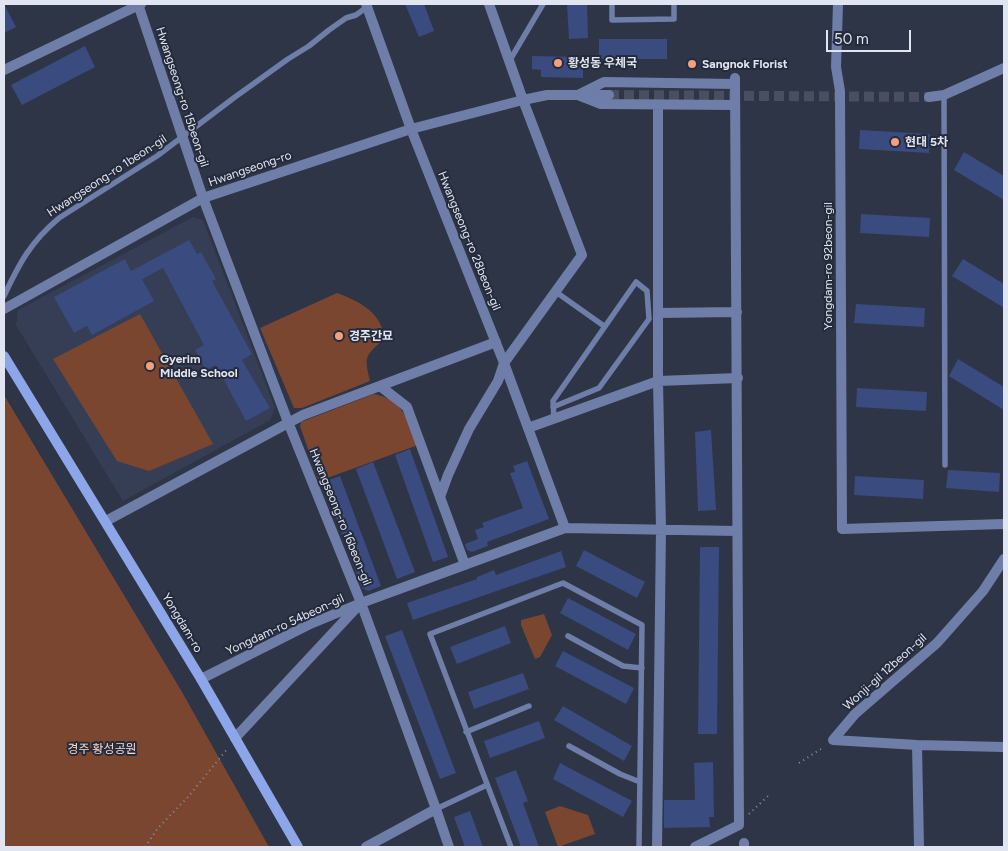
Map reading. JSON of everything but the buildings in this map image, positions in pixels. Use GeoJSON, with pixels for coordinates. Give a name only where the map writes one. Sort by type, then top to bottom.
{"type":"FeatureCollection","features":[{"type":"Feature","properties":{"kind":"main road","name":"Yongdam-ro"},"geometry":{"type":"LineString","coordinates":[[4,356],[202,679],[298,847]]}},
{"type":"Feature","properties":{"kind":"street"},"geometry":{"type":"LineString","coordinates":[[4,70],[139,4]]}},
{"type":"Feature","properties":{"kind":"street","name":"Hwangseong-ro 15beon-gil"},"geometry":{"type":"LineString","coordinates":[[139,4],[203,198]]}},
{"type":"Feature","properties":{"kind":"street"},"geometry":{"type":"LineString","coordinates":[[440,497],[469,430],[498,381],[504,363],[582,255],[489,4]]}},
{"type":"Feature","properties":{"kind":"street","name":"Yongdam-ro 92beon-gil"},"geometry":{"type":"LineString","coordinates":[[838,4],[836,67],[840,90],[842,529],[1004,524]]}},
{"type":"Feature","properties":{"kind":"street","name":"Hwangseong-ro 28beon-gil"},"geometry":{"type":"LineString","coordinates":[[367,6],[411,129],[496,342],[565,528]]}},
{"type":"Feature","properties":{"kind":"street"},"geometry":{"type":"LineString","coordinates":[[929,97],[944,94],[1004,68]]}},
{"type":"Feature","properties":{"kind":"street"},"geometry":{"type":"LineString","coordinates":[[578,95],[604,82],[735,81],[739,825],[696,847]]}},
{"type":"Feature","properties":{"kind":"street","name":"Hwangseong-ro"},"geometry":{"type":"LineString","coordinates":[[4,309],[203,198],[411,129],[523,100],[546,95],[610,95]]}},
{"type":"Feature","properties":{"kind":"street"},"geometry":{"type":"LineString","coordinates":[[578,95],[601,104],[735,105]]}},
{"type":"Feature","properties":{"kind":"street"},"geometry":{"type":"LineString","coordinates":[[656,847],[661,530],[658,381],[658,105]]}},
{"type":"Feature","properties":{"kind":"street","name":"Hwangseong-ro 16beon-gil"},"geometry":{"type":"LineString","coordinates":[[203,198],[288,422],[361,603],[449,847]]}},
{"type":"Feature","properties":{"kind":"street"},"geometry":{"type":"LineString","coordinates":[[658,313],[737,312]]}},
{"type":"Feature","properties":{"kind":"street"},"geometry":{"type":"LineString","coordinates":[[106,521],[303,415],[496,342]]}},
{"type":"Feature","properties":{"kind":"street"},"geometry":{"type":"LineString","coordinates":[[528,428],[658,381],[738,378]]}},
{"type":"Feature","properties":{"kind":"street"},"geometry":{"type":"LineString","coordinates":[[380,386],[407,407],[465,565]]}},
{"type":"Feature","properties":{"kind":"street","name":"Yongdam-ro 54beon-gil"},"geometry":{"type":"LineString","coordinates":[[202,679],[308,625],[361,603],[565,528],[737,531]]}},
{"type":"Feature","properties":{"kind":"street","name":"Wonji-gil 12beon-gil"},"geometry":{"type":"LineString","coordinates":[[833,740],[855,714],[937,643],[983,591],[1004,559]]}},
{"type":"Feature","properties":{"kind":"street"},"geometry":{"type":"LineString","coordinates":[[236,738],[361,603]]}},
{"type":"Feature","properties":{"kind":"street"},"geometry":{"type":"LineString","coordinates":[[833,740],[917,745],[1004,747]]}},
{"type":"Feature","properties":{"kind":"street"},"geometry":{"type":"LineString","coordinates":[[917,745],[919,847]]}},
{"type":"Feature","properties":{"kind":"street"},"geometry":{"type":"LineString","coordinates":[[368,847],[436,809]]}},
{"type":"Feature","properties":{"kind":"lane"},"geometry":{"type":"LineString","coordinates":[[510,60],[543,4]]}},
{"type":"Feature","properties":{"kind":"lane"},"geometry":{"type":"LineString","coordinates":[[612,4],[612,20],[674,19],[674,4]]}},
{"type":"Feature","properties":{"kind":"lane","name":"Hwangseong-ro 1beon-gil"},"geometry":{"type":"LineString","coordinates":[[4,296],[18,266],[31,245],[46,228],[157,156],[288,59],[309,46],[346,18],[356,15],[367,6]]}},
{"type":"Feature","properties":{"kind":"lane"},"geometry":{"type":"LineString","coordinates":[[944,94],[945,465]]}},
{"type":"Feature","properties":{"kind":"lane"},"geometry":{"type":"LineString","coordinates":[[553,407],[599,388],[648,319],[647,291],[636,282],[553,401],[553,407],[554,419]]}},
{"type":"Feature","properties":{"kind":"lane"},"geometry":{"type":"LineString","coordinates":[[556,292],[604,326]]}},
{"type":"Feature","properties":{"kind":"lane"},"geometry":{"type":"LineString","coordinates":[[511,847],[430,634],[563,583],[642,625],[638,847]]}},
{"type":"Feature","properties":{"kind":"lane"},"geometry":{"type":"LineString","coordinates":[[568,636],[623,666],[642,668]]}},
{"type":"Feature","properties":{"kind":"lane"},"geometry":{"type":"LineString","coordinates":[[466,732],[529,706]]}},
{"type":"Feature","properties":{"kind":"lane"},"geometry":{"type":"LineString","coordinates":[[569,746],[620,774],[640,782]]}},
{"type":"Feature","properties":{"kind":"lane"},"geometry":{"type":"LineString","coordinates":[[436,809],[487,785]]}},
{"type":"Feature","properties":{"kind":"path"},"geometry":{"type":"LineString","coordinates":[[146,847],[158,828],[188,797],[236,738]]}},
{"type":"Feature","properties":{"kind":"path"},"geometry":{"type":"LineString","coordinates":[[799,763],[833,740]]}},
{"type":"Feature","properties":{"kind":"path"},"geometry":{"type":"LineString","coordinates":[[739,825],[768,796]]}},
{"type":"Feature","properties":{"kind":"shaded area","name":"Gyerim Middle School"},"geometry":{"type":"Polygon","coordinates":[[[193,217],[203,220],[275,408],[270,420],[123,501],[16,325],[18,310],[193,217]]]}},
{"type":"Feature","properties":{"kind":"green space"},"geometry":{"type":"Polygon","coordinates":[[[337,293],[368,309],[383,330],[384,339],[373,349],[368,357],[367,366],[370,381],[302,408],[294,408],[260,328],[337,293]]]}},
{"type":"Feature","properties":{"kind":"green space"},"geometry":{"type":"Polygon","coordinates":[[[140,314],[213,444],[149,471],[117,461],[53,359],[140,314]]]}},
{"type":"Feature","properties":{"kind":"green space"},"geometry":{"type":"Polygon","coordinates":[[[374,394],[392,401],[398,406],[403,412],[418,445],[319,481],[300,426],[301,422],[374,394]]]}},
{"type":"Feature","properties":{"kind":"green space","name":"경주 황성공원"},"geometry":{"type":"Polygon","coordinates":[[[4,395],[182,692],[269,847],[4,847],[4,395]]]}},
{"type":"Feature","properties":{"kind":"green space"},"geometry":{"type":"Polygon","coordinates":[[[544,614],[552,635],[540,657],[535,659],[521,625],[521,620],[544,614]]]}},
{"type":"Feature","properties":{"kind":"green space"},"geometry":{"type":"Polygon","coordinates":[[[560,806],[588,815],[595,834],[558,847],[545,812],[560,806]]]}},
{"type":"Feature","properties":{"kind":"tunnel"},"geometry":{"type":"LineString","coordinates":[[609,95],[929,97]]}},
{"type":"Feature","properties":{"kind":"place","name":"황성동 우체국"},"geometry":{"type":"Point","coordinates":[558,63]}},
{"type":"Feature","properties":{"kind":"place","name":"Sangnok Florist"},"geometry":{"type":"Point","coordinates":[692,64]}},
{"type":"Feature","properties":{"kind":"place","name":"현대 5차"},"geometry":{"type":"Point","coordinates":[895,142]}},
{"type":"Feature","properties":{"kind":"place","name":"경주간묘"},"geometry":{"type":"Point","coordinates":[339,336]}},
{"type":"Feature","properties":{"kind":"place","name":"Gyerim Middle School"},"geometry":{"type":"Point","coordinates":[150,366]}}]}
